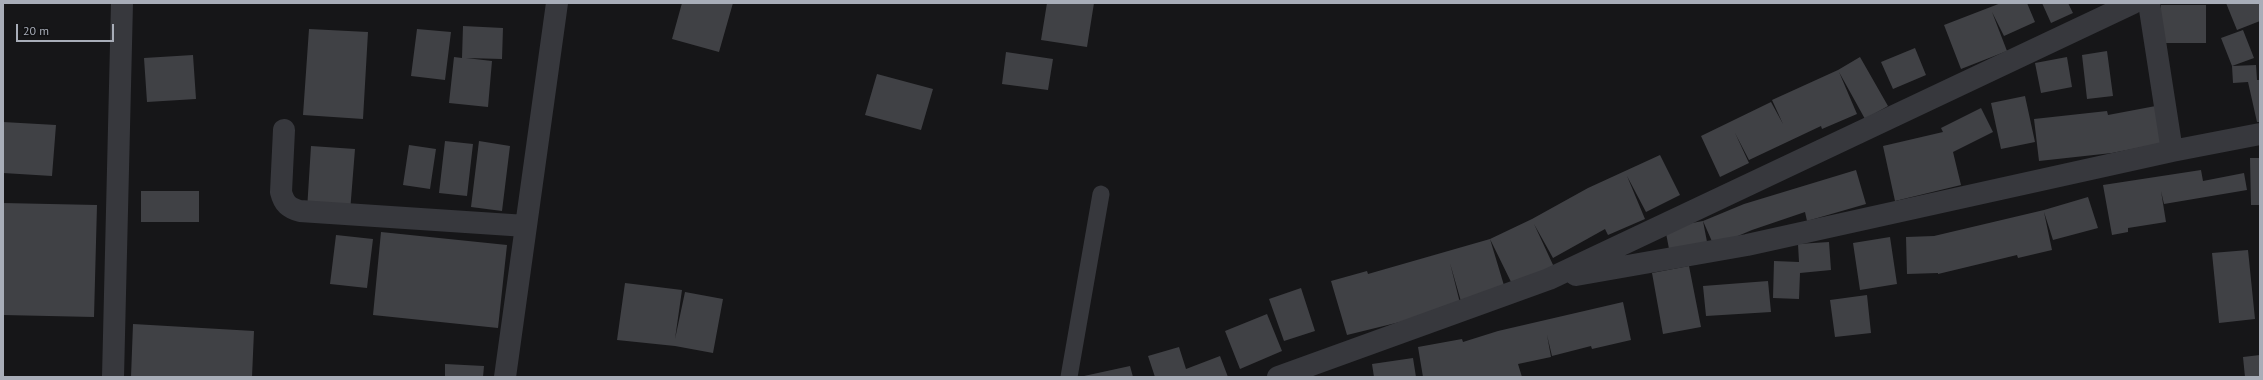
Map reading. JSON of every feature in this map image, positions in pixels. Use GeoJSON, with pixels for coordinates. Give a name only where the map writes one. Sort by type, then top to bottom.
{"type":"FeatureCollection","features":[{"type":"Feature","properties":{"kind":"street"},"geometry":{"type":"LineString","coordinates":[[113,377],[122,3]]}},
{"type":"Feature","properties":{"kind":"street"},"geometry":{"type":"LineString","coordinates":[[505,377],[557,3]]}},
{"type":"Feature","properties":{"kind":"street"},"geometry":{"type":"LineString","coordinates":[[1278,377],[1549,279],[2133,3]]}},
{"type":"Feature","properties":{"kind":"street"},"geometry":{"type":"LineString","coordinates":[[2149,3],[2172,151]]}},
{"type":"Feature","properties":{"kind":"street"},"geometry":{"type":"LineString","coordinates":[[284,130],[281,192],[283,200],[293,209],[300,211],[526,226]]}},
{"type":"Feature","properties":{"kind":"street"},"geometry":{"type":"LineString","coordinates":[[1549,279],[1747,245],[2172,151],[2260,134]]}},
{"type":"Feature","properties":{"kind":"lane"},"geometry":{"type":"LineString","coordinates":[[1069,377],[1101,194]]}},
{"type":"Feature","properties":{"kind":"building"},"geometry":{"type":"Polygon","coordinates":[[[682,3],[733,3],[719,52],[672,39],[682,3]]]}},
{"type":"Feature","properties":{"kind":"building"},"geometry":{"type":"Polygon","coordinates":[[[1047,3],[1094,3],[1087,47],[1041,40],[1047,3]]]}},
{"type":"Feature","properties":{"kind":"building"},"geometry":{"type":"Polygon","coordinates":[[[2001,3],[2027,3],[2035,22],[2004,36],[1992,12],[2007,51],[1961,69],[1944,25],[2001,3]]]}},
{"type":"Feature","properties":{"kind":"building"},"geometry":{"type":"Polygon","coordinates":[[[2042,3],[2068,3],[2073,13],[2051,23],[2042,3]]]}},
{"type":"Feature","properties":{"kind":"building"},"geometry":{"type":"Polygon","coordinates":[[[2226,3],[2260,3],[2260,21],[2237,30],[2226,3]]]}},
{"type":"Feature","properties":{"kind":"building"},"geometry":{"type":"Polygon","coordinates":[[[2161,5],[2206,5],[2206,43],[2161,43],[2161,5]]]}},
{"type":"Feature","properties":{"kind":"building"},"geometry":{"type":"Polygon","coordinates":[[[463,26],[503,28],[502,59],[466,58],[492,61],[488,107],[449,103],[454,57],[462,58],[463,26]]]}},
{"type":"Feature","properties":{"kind":"building"},"geometry":{"type":"Polygon","coordinates":[[[309,29],[368,32],[363,119],[303,115],[309,29]]]}},
{"type":"Feature","properties":{"kind":"building"},"geometry":{"type":"Polygon","coordinates":[[[417,29],[451,32],[445,80],[411,76],[417,29]]]}},
{"type":"Feature","properties":{"kind":"building"},"geometry":{"type":"Polygon","coordinates":[[[2243,30],[2254,58],[2232,66],[2221,38],[2243,30]]]}},
{"type":"Feature","properties":{"kind":"building"},"geometry":{"type":"Polygon","coordinates":[[[1915,48],[1926,75],[1893,89],[1881,62],[1915,48]]]}},
{"type":"Feature","properties":{"kind":"building"},"geometry":{"type":"Polygon","coordinates":[[[2107,51],[2113,96],[2087,99],[2082,55],[2107,51]]]}},
{"type":"Feature","properties":{"kind":"building"},"geometry":{"type":"Polygon","coordinates":[[[1006,52],[1053,59],[1048,90],[1002,84],[1006,52]]]}},
{"type":"Feature","properties":{"kind":"building"},"geometry":{"type":"Polygon","coordinates":[[[193,55],[196,99],[147,102],[144,58],[193,55]]]}},
{"type":"Feature","properties":{"kind":"building"},"geometry":{"type":"Polygon","coordinates":[[[1860,57],[1888,106],[1865,119],[1839,72],[1857,114],[1822,129],[1821,126],[1749,160],[1735,133],[1749,163],[1720,177],[1701,136],[1771,102],[1783,124],[1772,100],[1838,70],[1860,57]]]}},
{"type":"Feature","properties":{"kind":"building"},"geometry":{"type":"Polygon","coordinates":[[[2067,57],[2072,87],[2041,93],[2035,63],[2067,57]]]}},
{"type":"Feature","properties":{"kind":"building"},"geometry":{"type":"Polygon","coordinates":[[[2256,65],[2257,80],[2260,80],[2260,122],[2257,122],[2248,82],[2233,83],[2232,66],[2256,65]]]}},
{"type":"Feature","properties":{"kind":"building"},"geometry":{"type":"Polygon","coordinates":[[[877,74],[933,89],[921,130],[865,115],[877,74]]]}},
{"type":"Feature","properties":{"kind":"building"},"geometry":{"type":"Polygon","coordinates":[[[2025,96],[2035,142],[2001,149],[1991,103],[2025,96]]]}},
{"type":"Feature","properties":{"kind":"building"},"geometry":{"type":"Polygon","coordinates":[[[2161,105],[2168,142],[2112,153],[2039,161],[2034,119],[2107,111],[2108,115],[2161,105]]]}},
{"type":"Feature","properties":{"kind":"building"},"geometry":{"type":"Polygon","coordinates":[[[1981,108],[1993,132],[1953,152],[1961,185],[1895,201],[1883,146],[1943,132],[1941,128],[1981,108]]]}},
{"type":"Feature","properties":{"kind":"building"},"geometry":{"type":"Polygon","coordinates":[[[3,122],[56,125],[52,176],[3,173],[3,122]]]}},
{"type":"Feature","properties":{"kind":"building"},"geometry":{"type":"Polygon","coordinates":[[[445,141],[473,144],[467,196],[439,193],[445,141]]]}},
{"type":"Feature","properties":{"kind":"building"},"geometry":{"type":"Polygon","coordinates":[[[479,141],[510,146],[502,211],[471,207],[479,141]]]}},
{"type":"Feature","properties":{"kind":"building"},"geometry":{"type":"Polygon","coordinates":[[[409,145],[436,149],[430,189],[403,185],[409,145]]]}},
{"type":"Feature","properties":{"kind":"building"},"geometry":{"type":"Polygon","coordinates":[[[311,146],[355,149],[350,212],[307,210],[311,146]]]}},
{"type":"Feature","properties":{"kind":"building"},"geometry":{"type":"Polygon","coordinates":[[[1660,155],[1680,195],[1646,212],[1627,176],[1645,219],[1608,235],[1605,229],[1553,258],[1534,224],[1554,267],[1513,286],[1490,239],[1532,219],[1588,188],[1660,155]]]}},
{"type":"Feature","properties":{"kind":"building"},"geometry":{"type":"Polygon","coordinates":[[[2250,158],[2260,158],[2260,205],[2251,205],[2250,158]]]}},
{"type":"Feature","properties":{"kind":"building"},"geometry":{"type":"Polygon","coordinates":[[[1856,170],[1866,204],[1807,221],[1805,212],[1752,230],[1714,246],[1703,221],[1744,204],[1856,170]]]}},
{"type":"Feature","properties":{"kind":"building"},"geometry":{"type":"Polygon","coordinates":[[[2201,170],[2203,181],[2244,173],[2247,190],[2164,204],[2161,191],[2166,222],[2128,228],[2128,232],[2112,235],[2103,185],[2201,170]]]}},
{"type":"Feature","properties":{"kind":"building"},"geometry":{"type":"Polygon","coordinates":[[[141,191],[199,191],[199,222],[141,222],[141,191]]]}},
{"type":"Feature","properties":{"kind":"building"},"geometry":{"type":"Polygon","coordinates":[[[2088,197],[2098,228],[2053,240],[2044,212],[2052,250],[2018,258],[2017,255],[1938,274],[1907,274],[1906,237],[1934,236],[2044,210],[2088,197]]]}},
{"type":"Feature","properties":{"kind":"building"},"geometry":{"type":"Polygon","coordinates":[[[3,203],[97,205],[94,317],[3,315],[3,203]]]}},
{"type":"Feature","properties":{"kind":"building"},"geometry":{"type":"Polygon","coordinates":[[[1703,221],[1708,247],[1670,254],[1665,228],[1703,221]]]}},
{"type":"Feature","properties":{"kind":"building"},"geometry":{"type":"Polygon","coordinates":[[[381,232],[507,245],[498,328],[373,315],[381,232]]]}},
{"type":"Feature","properties":{"kind":"building"},"geometry":{"type":"Polygon","coordinates":[[[336,235],[373,239],[367,288],[330,284],[336,235]]]}},
{"type":"Feature","properties":{"kind":"building"},"geometry":{"type":"Polygon","coordinates":[[[1890,237],[1897,284],[1860,290],[1853,243],[1890,237]]]}},
{"type":"Feature","properties":{"kind":"building"},"geometry":{"type":"Polygon","coordinates":[[[1490,239],[1506,292],[1462,305],[1450,263],[1461,307],[1347,335],[1331,281],[1367,271],[1368,274],[1490,239]]]}},
{"type":"Feature","properties":{"kind":"building"},"geometry":{"type":"Polygon","coordinates":[[[1829,242],[1831,270],[1800,273],[1799,299],[1773,298],[1774,261],[1799,262],[1798,244],[1829,242]]]}},
{"type":"Feature","properties":{"kind":"building"},"geometry":{"type":"Polygon","coordinates":[[[2248,250],[2255,319],[2219,323],[2212,253],[2248,250]]]}},
{"type":"Feature","properties":{"kind":"building"},"geometry":{"type":"Polygon","coordinates":[[[1689,266],[1701,327],[1663,334],[1652,273],[1689,266]]]}},
{"type":"Feature","properties":{"kind":"building"},"geometry":{"type":"Polygon","coordinates":[[[1768,281],[1771,312],[1706,316],[1703,286],[1768,281]]]}},
{"type":"Feature","properties":{"kind":"building"},"geometry":{"type":"Polygon","coordinates":[[[625,283],[682,290],[675,339],[685,292],[723,299],[713,353],[675,346],[617,340],[625,283]]]}},
{"type":"Feature","properties":{"kind":"building"},"geometry":{"type":"Polygon","coordinates":[[[1301,288],[1315,331],[1284,341],[1269,299],[1301,288]]]}},
{"type":"Feature","properties":{"kind":"building"},"geometry":{"type":"Polygon","coordinates":[[[1867,295],[1871,333],[1835,337],[1830,300],[1867,295]]]}},
{"type":"Feature","properties":{"kind":"building"},"geometry":{"type":"Polygon","coordinates":[[[1623,302],[1631,340],[1592,349],[1591,346],[1552,356],[1547,335],[1551,357],[1518,364],[1522,377],[1423,377],[1418,347],[1462,339],[1463,342],[1498,331],[1623,302]]]}},
{"type":"Feature","properties":{"kind":"building"},"geometry":{"type":"Polygon","coordinates":[[[1267,314],[1282,351],[1240,369],[1225,331],[1267,314]]]}},
{"type":"Feature","properties":{"kind":"building"},"geometry":{"type":"Polygon","coordinates":[[[133,324],[254,331],[252,377],[131,377],[133,324]]]}},
{"type":"Feature","properties":{"kind":"building"},"geometry":{"type":"Polygon","coordinates":[[[1179,347],[1186,369],[1220,356],[1228,377],[1155,377],[1148,356],[1179,347]]]}},
{"type":"Feature","properties":{"kind":"building"},"geometry":{"type":"Polygon","coordinates":[[[2260,355],[2260,377],[2245,377],[2243,357],[2260,355]]]}},
{"type":"Feature","properties":{"kind":"building"},"geometry":{"type":"Polygon","coordinates":[[[1413,358],[1416,377],[1374,377],[1372,364],[1413,358]]]}},
{"type":"Feature","properties":{"kind":"building"},"geometry":{"type":"Polygon","coordinates":[[[445,364],[484,366],[483,377],[445,377],[445,364]]]}},
{"type":"Feature","properties":{"kind":"building"},"geometry":{"type":"Polygon","coordinates":[[[1130,366],[1133,377],[1084,377],[1084,376],[1130,366]]]}}]}
